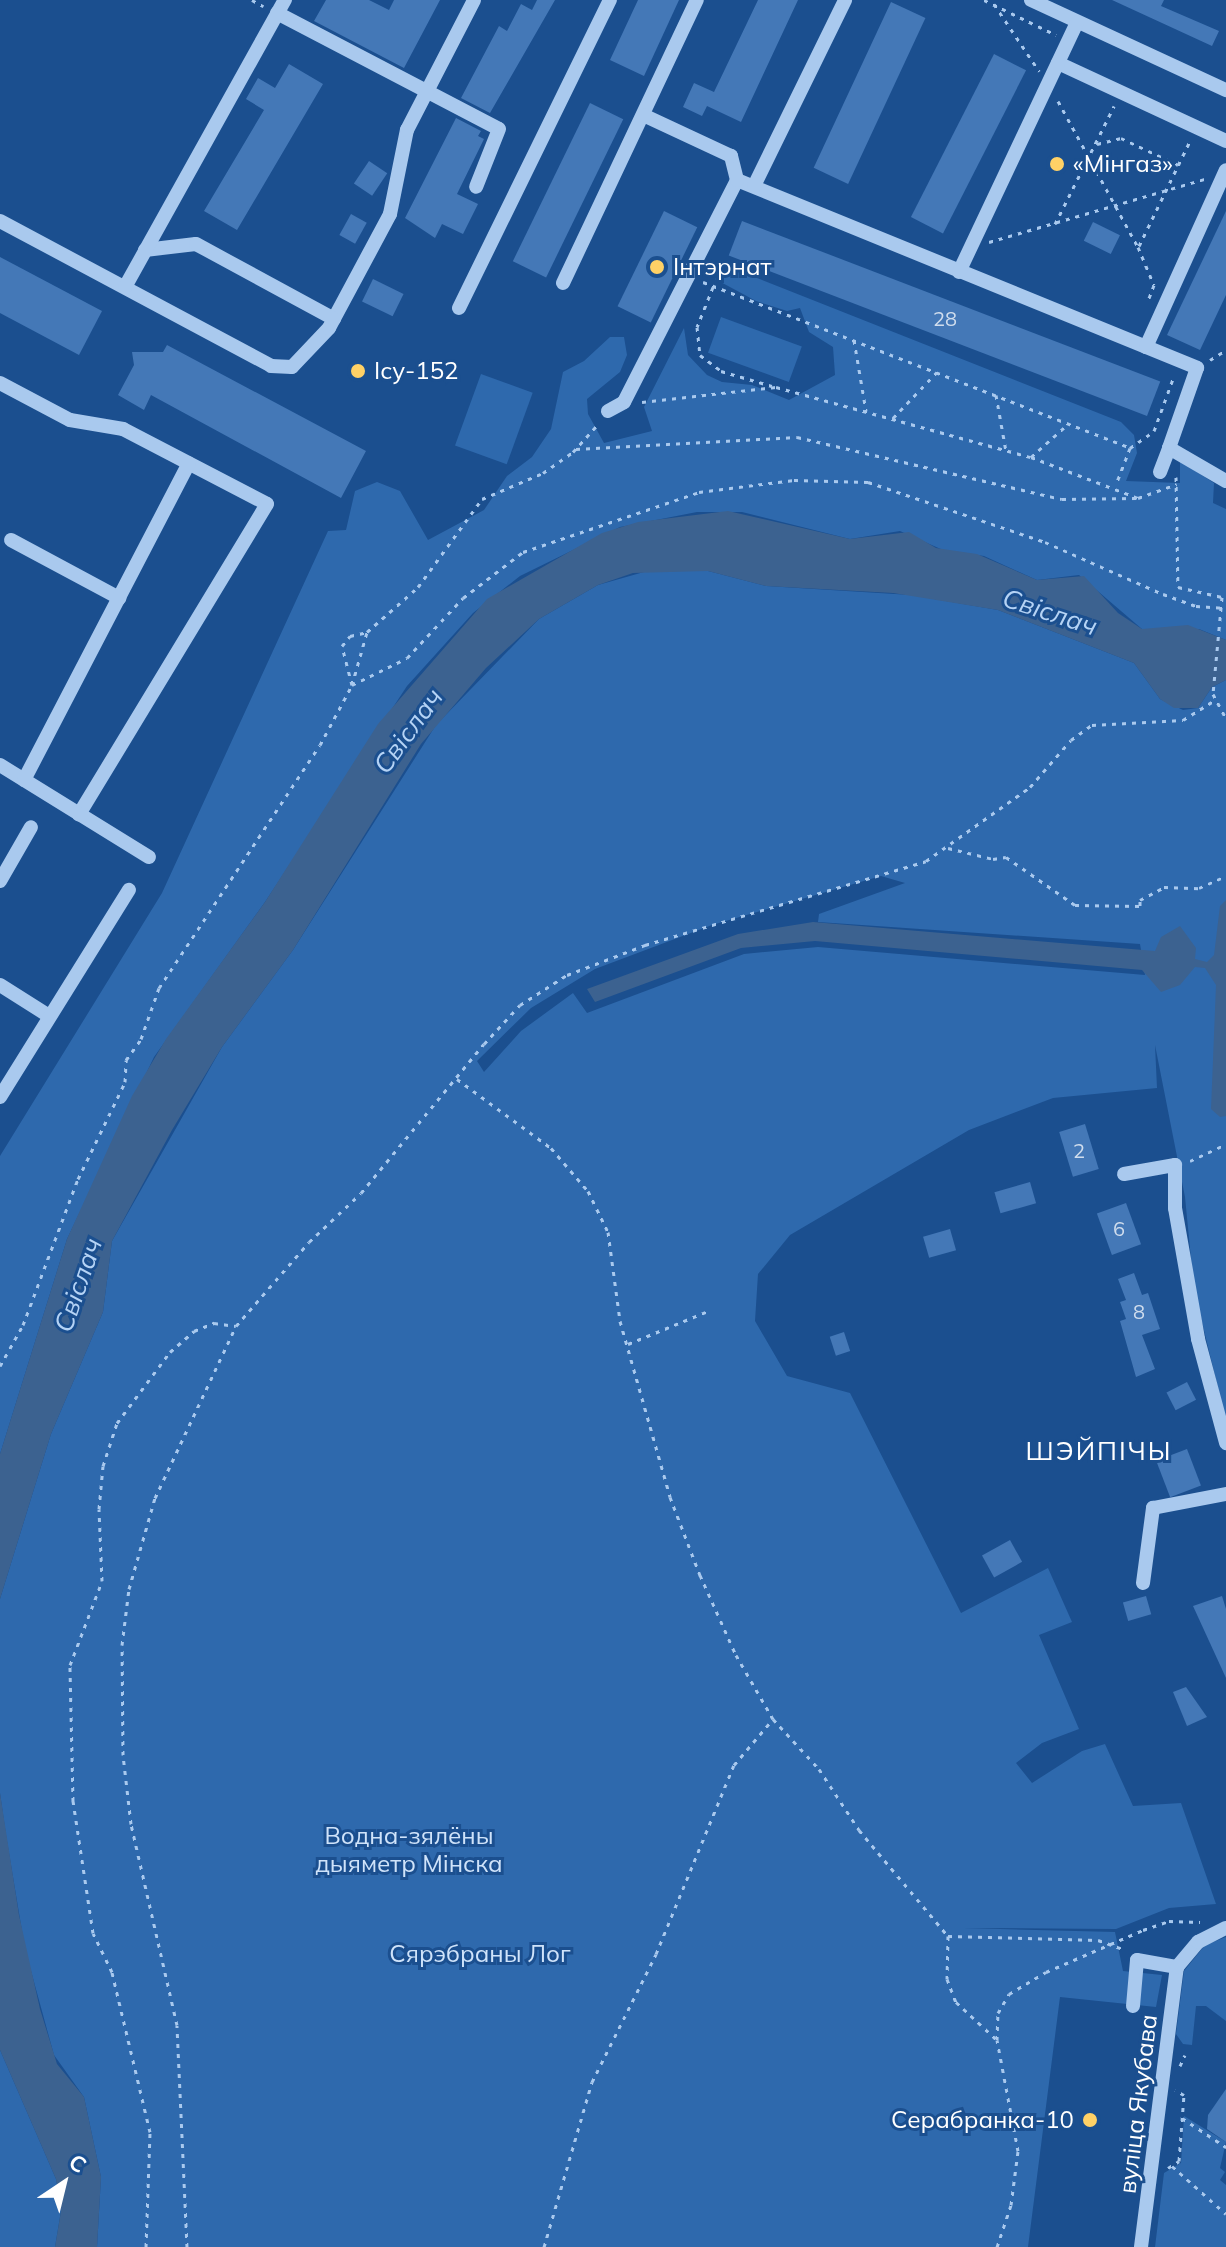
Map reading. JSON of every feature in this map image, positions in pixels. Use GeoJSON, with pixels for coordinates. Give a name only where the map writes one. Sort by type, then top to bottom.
{"type":"FeatureCollection","features":[{"type":"Feature","properties":{"kind":"street"},"geometry":{"type":"LineString","coordinates":[[125,287],[285,0]]}},
{"type":"Feature","properties":{"kind":"street"},"geometry":{"type":"LineString","coordinates":[[0,221],[284,369],[301,362],[334,319],[390,214],[407,130],[474,0]]}},
{"type":"Feature","properties":{"kind":"street"},"geometry":{"type":"LineString","coordinates":[[459,308],[610,0]]}},
{"type":"Feature","properties":{"kind":"street"},"geometry":{"type":"LineString","coordinates":[[563,283],[697,0]]}},
{"type":"Feature","properties":{"kind":"street"},"geometry":{"type":"LineString","coordinates":[[754,186],[845,0]]}},
{"type":"Feature","properties":{"kind":"street"},"geometry":{"type":"LineString","coordinates":[[1040,2],[1077,22],[1225,85]]}},
{"type":"Feature","properties":{"kind":"street"},"geometry":{"type":"LineString","coordinates":[[277,13],[499,129],[476,187]]}},
{"type":"Feature","properties":{"kind":"street"},"geometry":{"type":"LineString","coordinates":[[959,272],[1077,22]]}},
{"type":"Feature","properties":{"kind":"street"},"geometry":{"type":"LineString","coordinates":[[1058,63],[1226,141]]}},
{"type":"Feature","properties":{"kind":"street"},"geometry":{"type":"LineString","coordinates":[[608,411],[624,402],[737,180],[731,156],[643,115]]}},
{"type":"Feature","properties":{"kind":"street"},"geometry":{"type":"LineString","coordinates":[[1146,347],[1225,171]]}},
{"type":"Feature","properties":{"kind":"street"},"geometry":{"type":"LineString","coordinates":[[737,180],[1197,368],[1160,472]]}},
{"type":"Feature","properties":{"kind":"street"},"geometry":{"type":"LineString","coordinates":[[145,250],[196,244],[334,319]]}},
{"type":"Feature","properties":{"kind":"street"},"geometry":{"type":"LineString","coordinates":[[0,383],[70,420],[123,429],[267,504],[79,814]]}},
{"type":"Feature","properties":{"kind":"street"},"geometry":{"type":"LineString","coordinates":[[1169,448],[1226,481]]}},
{"type":"Feature","properties":{"kind":"street"},"geometry":{"type":"LineString","coordinates":[[24,780],[189,463]]}},
{"type":"Feature","properties":{"kind":"street"},"geometry":{"type":"LineString","coordinates":[[11,540],[119,598]]}},
{"type":"Feature","properties":{"kind":"street"},"geometry":{"type":"LineString","coordinates":[[0,765],[149,857]]}},
{"type":"Feature","properties":{"kind":"street"},"geometry":{"type":"LineString","coordinates":[[0,881],[31,827]]}},
{"type":"Feature","properties":{"kind":"street"},"geometry":{"type":"LineString","coordinates":[[0,1097],[129,890]]}},
{"type":"Feature","properties":{"kind":"street"},"geometry":{"type":"LineString","coordinates":[[0,985],[49,1016]]}},
{"type":"Feature","properties":{"kind":"street"},"geometry":{"type":"LineString","coordinates":[[1124,1174],[1175,1165],[1175,1208],[1198,1339],[1226,1443]]}},
{"type":"Feature","properties":{"kind":"street"},"geometry":{"type":"LineString","coordinates":[[1143,1583],[1153,1508],[1226,1494]]}},
{"type":"Feature","properties":{"kind":"street"},"geometry":{"type":"LineString","coordinates":[[1133,2006],[1137,1960],[1177,1967],[1198,1942],[1224,1929]]}},
{"type":"Feature","properties":{"kind":"street","name":"вуліца Якубава"},"geometry":{"type":"LineString","coordinates":[[1141,2247],[1177,1967]]}},
{"type":"Feature","properties":{"kind":"path"},"geometry":{"type":"LineString","coordinates":[[984,0],[1068,41]]}},
{"type":"Feature","properties":{"kind":"path"},"geometry":{"type":"LineString","coordinates":[[994,4],[1048,84],[1120,206],[1154,285],[1142,314]]}},
{"type":"Feature","properties":{"kind":"path"},"geometry":{"type":"LineString","coordinates":[[1055,224],[1121,92]]}},
{"type":"Feature","properties":{"kind":"path"},"geometry":{"type":"LineString","coordinates":[[1138,247],[1197,127]]}},
{"type":"Feature","properties":{"kind":"path"},"geometry":{"type":"LineString","coordinates":[[1095,145],[1121,138],[1178,165]]}},
{"type":"Feature","properties":{"kind":"path"},"geometry":{"type":"LineString","coordinates":[[970,247],[1165,193],[1225,171]]}},
{"type":"Feature","properties":{"kind":"path"},"geometry":{"type":"LineString","coordinates":[[689,275],[713,287],[1130,448]]}},
{"type":"Feature","properties":{"kind":"path"},"geometry":{"type":"LineString","coordinates":[[713,287],[697,327],[700,355],[721,371],[1031,457],[1115,486],[1138,498]]}},
{"type":"Feature","properties":{"kind":"path"},"geometry":{"type":"LineString","coordinates":[[854,340],[866,412]]}},
{"type":"Feature","properties":{"kind":"path"},"geometry":{"type":"LineString","coordinates":[[1115,486],[1130,448],[1154,431],[1179,361]]}},
{"type":"Feature","properties":{"kind":"path"},"geometry":{"type":"LineString","coordinates":[[892,419],[937,372]]}},
{"type":"Feature","properties":{"kind":"path"},"geometry":{"type":"LineString","coordinates":[[624,402],[680,402],[776,387]]}},
{"type":"Feature","properties":{"kind":"path"},"geometry":{"type":"LineString","coordinates":[[996,395],[1006,451]]}},
{"type":"Feature","properties":{"kind":"path"},"geometry":{"type":"LineString","coordinates":[[352,685],[342,646],[350,636],[367,632],[418,587],[482,499],[543,473],[576,449],[608,411]]}},
{"type":"Feature","properties":{"kind":"path"},"geometry":{"type":"LineString","coordinates":[[1031,457],[1069,423]]}},
{"type":"Feature","properties":{"kind":"path"},"geometry":{"type":"LineString","coordinates":[[576,449],[797,437],[1062,499],[1138,498],[1177,484]]}},
{"type":"Feature","properties":{"kind":"path"},"geometry":{"type":"LineString","coordinates":[[352,685],[407,658],[463,598],[523,552],[699,492],[794,480],[868,482],[1045,542],[1163,594],[1223,610]]}},
{"type":"Feature","properties":{"kind":"path"},"geometry":{"type":"LineString","coordinates":[[1179,495],[1178,587],[1222,597],[1213,694],[1226,718]]}},
{"type":"Feature","properties":{"kind":"path"},"geometry":{"type":"LineString","coordinates":[[0,1366],[23,1325],[78,1179],[125,1082],[126,1060],[141,1039],[159,988],[315,753],[352,685],[367,632]]}},
{"type":"Feature","properties":{"kind":"path"},"geometry":{"type":"LineString","coordinates":[[187,2247],[188,2171],[177,2025],[131,1824],[123,1755],[122,1645],[129,1589],[155,1498],[236,1326],[309,1242],[361,1193],[455,1078],[520,1005],[567,975],[645,945],[926,861],[1030,787],[1071,740],[1092,725],[1183,720],[1215,700]]}},
{"type":"Feature","properties":{"kind":"path"},"geometry":{"type":"LineString","coordinates":[[948,848],[993,859],[1006,857],[1075,905],[1140,906],[1140,900],[1164,887],[1199,888],[1226,876]]}},
{"type":"Feature","properties":{"kind":"path"},"geometry":{"type":"LineString","coordinates":[[455,1078],[551,1148],[588,1191],[608,1232],[628,1344],[675,1510],[736,1655],[773,1719],[948,1936],[947,1979],[956,2002],[997,2040]]}},
{"type":"Feature","properties":{"kind":"path"},"geometry":{"type":"LineString","coordinates":[[1175,1165],[1226,1144]]}},
{"type":"Feature","properties":{"kind":"path"},"geometry":{"type":"LineString","coordinates":[[628,1344],[708,1311]]}},
{"type":"Feature","properties":{"kind":"path"},"geometry":{"type":"LineString","coordinates":[[146,2247],[150,2132],[112,1972],[93,1933],[73,1801],[70,1665],[102,1581],[99,1509],[103,1466],[117,1423],[170,1352],[194,1331],[214,1323],[236,1326]]}},
{"type":"Feature","properties":{"kind":"path"},"geometry":{"type":"LineString","coordinates":[[544,2247],[592,2082],[656,1954],[734,1765],[773,1719]]}},
{"type":"Feature","properties":{"kind":"path"},"geometry":{"type":"LineString","coordinates":[[997,2247],[1011,2205],[1018,2151],[997,2040],[998,2013],[1012,1992],[1114,1942],[1169,1921],[1196,1921],[1224,1929]]}},
{"type":"Feature","properties":{"kind":"path"},"geometry":{"type":"LineString","coordinates":[[948,1936],[1114,1942],[1137,1960]]}},
{"type":"Feature","properties":{"kind":"path"},"geometry":{"type":"LineString","coordinates":[[1175,2070],[1185,2055]]}},
{"type":"Feature","properties":{"kind":"path"},"geometry":{"type":"LineString","coordinates":[[1162,2171],[1179,2161],[1184,2095],[1173,2089],[1174,2079]]}},
{"type":"Feature","properties":{"kind":"path"},"geometry":{"type":"LineString","coordinates":[[1182,2118],[1226,2147]]}},
{"type":"Feature","properties":{"kind":"path"},"geometry":{"type":"LineString","coordinates":[[1172,2166],[1226,2214]]}},
{"type":"Feature","properties":{"kind":"green space"},"geometry":{"type":"Polygon","coordinates":[[[734,269],[1121,422],[1134,435],[1137,453],[1126,481],[1180,483],[1180,461],[1214,483],[1213,503],[1226,509],[1226,640],[1199,629],[1142,629],[1079,575],[1037,580],[984,556],[943,550],[900,531],[850,539],[742,512],[697,512],[620,527],[520,576],[473,613],[407,686],[265,902],[154,1057],[67,1239],[0,1454],[0,1156],[162,893],[328,531],[346,530],[355,491],[377,482],[400,491],[428,540],[484,510],[507,476],[532,457],[551,429],[563,372],[584,361],[610,337],[624,337],[627,355],[620,372],[587,399],[588,414],[604,443],[652,431],[644,407],[684,328],[688,355],[707,375],[722,382],[752,385],[789,400],[835,375],[833,347],[809,332],[800,308],[787,311],[756,301],[715,279],[734,269]]]}},
{"type":"Feature","properties":{"kind":"green space"},"geometry":{"type":"Polygon","coordinates":[[[721,317],[802,346],[789,382],[708,353],[721,317]]]}},
{"type":"Feature","properties":{"kind":"green space"},"geometry":{"type":"Polygon","coordinates":[[[481,374],[533,393],[507,464],[455,445],[481,374]]]}},
{"type":"Feature","properties":{"kind":"green space","name":"Водна-зялёны дыяметр Мінска"},"geometry":{"type":"Polygon","coordinates":[[[651,570],[708,571],[766,586],[911,595],[998,610],[1134,663],[1160,699],[1183,710],[1198,708],[1212,687],[1226,680],[1226,1421],[1194,1289],[1185,1197],[1155,1045],[1157,1088],[1053,1098],[969,1130],[790,1235],[758,1274],[755,1321],[787,1376],[850,1393],[961,1613],[1048,1568],[1072,1622],[1039,1635],[1079,1729],[1042,1743],[1016,1763],[1032,1783],[1082,1751],[1105,1744],[1133,1806],[1181,1803],[1216,1904],[1169,1908],[1116,1929],[963,1928],[1115,1932],[1123,1971],[1162,1975],[1156,2007],[1060,1997],[1028,2247],[97,2247],[101,2177],[84,2097],[54,2055],[25,1949],[6,1835],[0,1793],[0,1599],[51,1434],[103,1312],[112,1241],[222,1047],[293,950],[436,725],[539,619],[598,585],[651,570]],[[881,876],[712,925],[595,969],[531,1008],[477,1061],[484,1072],[521,1031],[573,993],[587,1013],[744,954],[818,947],[1145,975],[1140,944],[818,922],[819,914],[905,883],[881,876]]]}},
{"type":"Feature","properties":{"kind":"green space"},"geometry":{"type":"Polygon","coordinates":[[[1226,1937],[1226,2021],[1206,2006],[1196,2006],[1192,2045],[1183,2044],[1176,2034],[1184,1971],[1205,1945],[1226,1937]]]}},
{"type":"Feature","properties":{"kind":"green space"},"geometry":{"type":"Polygon","coordinates":[[[0,2050],[56,2179],[61,2211],[55,2247],[0,2247],[0,2050]]]}},
{"type":"Feature","properties":{"kind":"green space"},"geometry":{"type":"Polygon","coordinates":[[[1184,2116],[1226,2142],[1220,2168],[1225,2172],[1220,2180],[1226,2185],[1226,2247],[1155,2247],[1164,2173],[1181,2163],[1184,2116]]]}},
{"type":"Feature","properties":{"kind":"water","name":"Свіслач"},"geometry":{"type":"Polygon","coordinates":[[[728,511],[850,539],[909,532],[936,548],[977,554],[1037,580],[1084,576],[1118,613],[1142,629],[1188,625],[1226,640],[1226,680],[1212,687],[1198,708],[1174,708],[1160,699],[1134,663],[998,610],[893,593],[766,586],[708,571],[633,573],[598,585],[539,619],[486,668],[421,744],[293,950],[222,1047],[172,1130],[112,1241],[103,1312],[51,1434],[0,1599],[0,1454],[67,1239],[132,1096],[166,1039],[265,902],[378,724],[487,599],[602,533],[638,522],[728,511]]]}},
{"type":"Feature","properties":{"kind":"water"},"geometry":{"type":"Polygon","coordinates":[[[1226,900],[1226,1116],[1220,1117],[1211,1109],[1216,985],[1205,968],[1195,967],[1180,985],[1161,992],[1142,970],[815,941],[741,948],[595,1002],[587,989],[738,934],[813,922],[1155,951],[1161,937],[1180,926],[1196,948],[1195,959],[1207,962],[1214,955],[1220,906],[1226,900]]]}},
{"type":"Feature","properties":{"kind":"water"},"geometry":{"type":"Polygon","coordinates":[[[0,1793],[19,1915],[40,2009],[57,2064],[84,2097],[101,2177],[97,2247],[55,2247],[61,2211],[56,2179],[0,2050],[0,1793]]]}},
{"type":"Feature","properties":{"kind":"building"},"geometry":{"type":"Polygon","coordinates":[[[326,0],[369,0],[389,10],[394,0],[440,0],[404,68],[314,21],[326,0]]]}},
{"type":"Feature","properties":{"kind":"building"},"geometry":{"type":"Polygon","coordinates":[[[537,0],[555,0],[490,113],[461,98],[499,26],[507,31],[521,4],[532,10],[537,0]]]}},
{"type":"Feature","properties":{"kind":"building"},"geometry":{"type":"Polygon","coordinates":[[[638,0],[679,0],[644,76],[610,60],[638,0]]]}},
{"type":"Feature","properties":{"kind":"building"},"geometry":{"type":"Polygon","coordinates":[[[758,0],[798,0],[741,122],[707,106],[702,116],[683,107],[694,83],[714,92],[758,0]]]}},
{"type":"Feature","properties":{"kind":"building"},"geometry":{"type":"Polygon","coordinates":[[[1112,0],[1164,0],[1161,6],[1219,31],[1212,46],[1112,0]]]}},
{"type":"Feature","properties":{"kind":"building"},"geometry":{"type":"Polygon","coordinates":[[[891,2],[925,18],[848,184],[814,168],[891,2]]]}},
{"type":"Feature","properties":{"kind":"building"},"geometry":{"type":"Polygon","coordinates":[[[994,54],[1026,70],[943,233],[911,217],[994,54]]]}},
{"type":"Feature","properties":{"kind":"building"},"geometry":{"type":"Polygon","coordinates":[[[289,64],[323,84],[237,230],[204,211],[264,110],[246,99],[258,78],[275,88],[289,64]]]}},
{"type":"Feature","properties":{"kind":"building"},"geometry":{"type":"Polygon","coordinates":[[[590,103],[623,119],[546,277],[513,261],[590,103]]]}},
{"type":"Feature","properties":{"kind":"building"},"geometry":{"type":"Polygon","coordinates":[[[456,118],[481,131],[478,136],[484,139],[457,194],[478,204],[463,234],[442,224],[435,238],[405,218],[456,118]]]}},
{"type":"Feature","properties":{"kind":"building"},"geometry":{"type":"Polygon","coordinates":[[[369,161],[387,173],[372,196],[354,183],[369,161]]]}},
{"type":"Feature","properties":{"kind":"building","name":"Інтэрнат"},"geometry":{"type":"Polygon","coordinates":[[[664,211],[697,227],[651,322],[618,306],[664,211]]]}},
{"type":"Feature","properties":{"kind":"building"},"geometry":{"type":"Polygon","coordinates":[[[1226,211],[1226,295],[1200,350],[1167,335],[1226,211]]]}},
{"type":"Feature","properties":{"kind":"building"},"geometry":{"type":"Polygon","coordinates":[[[351,214],[367,223],[355,244],[339,235],[351,214]]]}},
{"type":"Feature","properties":{"kind":"building"},"geometry":{"type":"Polygon","coordinates":[[[742,221],[1160,382],[1147,416],[729,256],[742,221]]]}},
{"type":"Feature","properties":{"kind":"building"},"geometry":{"type":"Polygon","coordinates":[[[1093,222],[1120,235],[1111,254],[1084,241],[1093,222]]]}},
{"type":"Feature","properties":{"kind":"building"},"geometry":{"type":"Polygon","coordinates":[[[0,257],[102,311],[79,355],[0,313],[0,257]]]}},
{"type":"Feature","properties":{"kind":"building"},"geometry":{"type":"Polygon","coordinates":[[[373,279],[404,294],[393,316],[362,301],[373,279]]]}},
{"type":"Feature","properties":{"kind":"building"},"geometry":{"type":"Polygon","coordinates":[[[167,345],[366,451],[341,498],[151,395],[144,410],[118,395],[134,365],[132,352],[163,352],[167,345]]]}},
{"type":"Feature","properties":{"kind":"building"},"geometry":{"type":"Polygon","coordinates":[[[1085,1124],[1099,1169],[1073,1177],[1059,1132],[1085,1124]]]}},
{"type":"Feature","properties":{"kind":"building"},"geometry":{"type":"Polygon","coordinates":[[[1030,1182],[1036,1203],[1000,1213],[994,1192],[1030,1182]]]}},
{"type":"Feature","properties":{"kind":"building"},"geometry":{"type":"Polygon","coordinates":[[[1126,1203],[1141,1244],[1112,1255],[1097,1214],[1126,1203]]]}},
{"type":"Feature","properties":{"kind":"building"},"geometry":{"type":"Polygon","coordinates":[[[950,1229],[956,1250],[929,1258],[923,1237],[950,1229]]]}},
{"type":"Feature","properties":{"kind":"building"},"geometry":{"type":"Polygon","coordinates":[[[1134,1273],[1142,1295],[1148,1293],[1160,1329],[1142,1335],[1155,1369],[1136,1377],[1120,1321],[1126,1319],[1120,1302],[1126,1300],[1118,1279],[1134,1273]]]}},
{"type":"Feature","properties":{"kind":"building"},"geometry":{"type":"Polygon","coordinates":[[[844,1332],[850,1351],[836,1356],[830,1337],[844,1332]]]}},
{"type":"Feature","properties":{"kind":"building"},"geometry":{"type":"Polygon","coordinates":[[[1187,1382],[1196,1400],[1176,1410],[1167,1392],[1187,1382]]]}},
{"type":"Feature","properties":{"kind":"building"},"geometry":{"type":"Polygon","coordinates":[[[1187,1449],[1201,1485],[1170,1497],[1156,1461],[1187,1449]]]}},
{"type":"Feature","properties":{"kind":"building"},"geometry":{"type":"Polygon","coordinates":[[[1010,1540],[1022,1562],[994,1577],[982,1556],[1010,1540]]]}},
{"type":"Feature","properties":{"kind":"building"},"geometry":{"type":"Polygon","coordinates":[[[1146,1596],[1151,1614],[1128,1621],[1123,1603],[1146,1596]]]}},
{"type":"Feature","properties":{"kind":"building"},"geometry":{"type":"Polygon","coordinates":[[[1222,1596],[1226,1609],[1226,1678],[1193,1606],[1222,1596]]]}},
{"type":"Feature","properties":{"kind":"building"},"geometry":{"type":"Polygon","coordinates":[[[1186,1687],[1207,1717],[1187,1726],[1173,1692],[1186,1687]]]}},
{"type":"Feature","properties":{"kind":"building"},"geometry":{"type":"Polygon","coordinates":[[[1226,2089],[1226,2142],[1207,2129],[1208,2115],[1226,2089]]]}},
{"type":"Feature","properties":{"kind":"place","name":"«Мінгаз»"},"geometry":{"type":"Point","coordinates":[1057,164]}},
{"type":"Feature","properties":{"kind":"place","name":"Інтэрнат"},"geometry":{"type":"Point","coordinates":[657,267]}},
{"type":"Feature","properties":{"kind":"place","name":"Ісу-152"},"geometry":{"type":"Point","coordinates":[358,371]}},
{"type":"Feature","properties":{"kind":"place","name":"Серабранка-10"},"geometry":{"type":"Point","coordinates":[1090,2120]}},
{"type":"Feature","properties":{"kind":"district","name":"ШЭЙПІЧЫ"},"geometry":{"type":"Point","coordinates":[1099,1451]}},
{"type":"Feature","properties":{"kind":"park label","name":"Сярэбраны Лог"},"geometry":{"type":"Point","coordinates":[480,1954]}}]}
